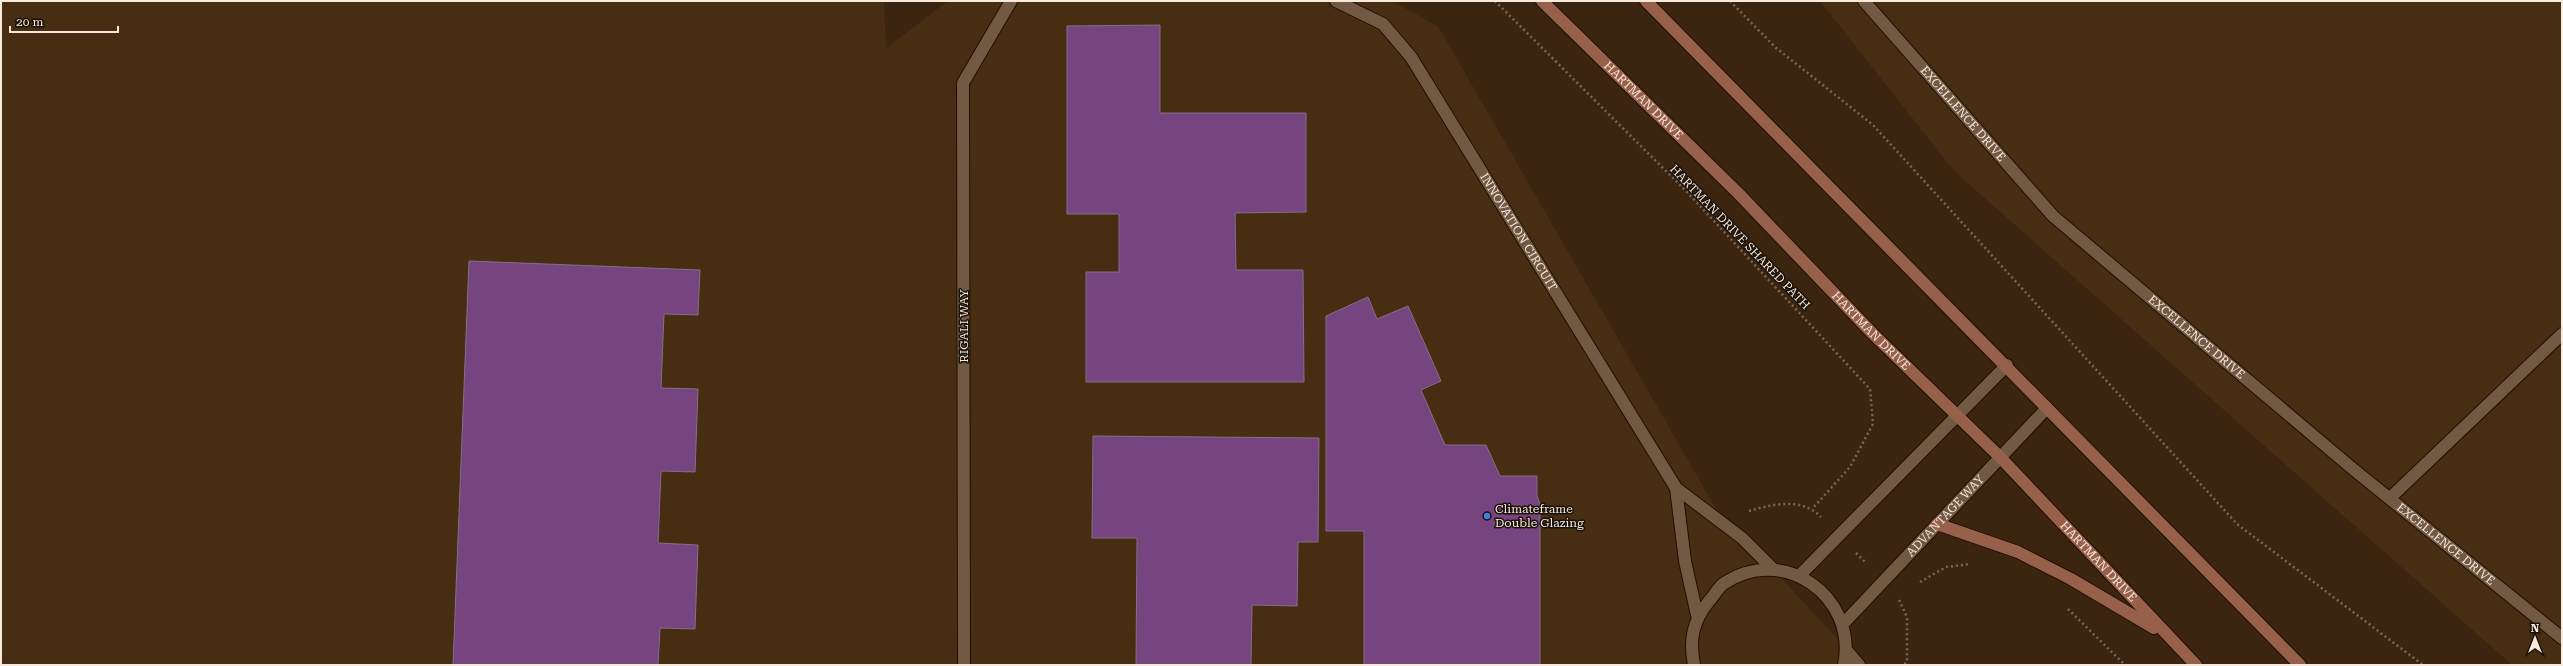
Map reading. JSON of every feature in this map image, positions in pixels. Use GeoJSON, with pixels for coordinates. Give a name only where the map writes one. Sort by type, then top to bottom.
{"type":"FeatureCollection","features":[{"type":"Feature","properties":{"kind":"main road","name":"HARTMAN DRIVE"},"geometry":{"type":"LineString","coordinates":[[1542,1],[1738,194],[1873,334],[2000,457],[2196,665]]}},
{"type":"Feature","properties":{"kind":"main road"},"geometry":{"type":"LineString","coordinates":[[1646,1],[2300,665]]}},
{"type":"Feature","properties":{"kind":"main road"},"geometry":{"type":"LineString","coordinates":[[1937,524],[2018,552],[2071,579],[2166,634]]}},
{"type":"Feature","properties":{"kind":"street","name":"RIGALI WAY"},"geometry":{"type":"LineString","coordinates":[[964,665],[964,83],[1012,1]]}},
{"type":"Feature","properties":{"kind":"street","name":"INNOVATION CIRCUIT"},"geometry":{"type":"LineString","coordinates":[[1336,1],[1383,24],[1411,58],[1676,488],[1742,538],[1774,570]]}},
{"type":"Feature","properties":{"kind":"street","name":"EXCELLENCE DRIVE"},"geometry":{"type":"LineString","coordinates":[[1864,1],[2053,216],[2390,498],[2562,638]]}},
{"type":"Feature","properties":{"kind":"street"},"geometry":{"type":"LineString","coordinates":[[2390,498],[2562,334]]}},
{"type":"Feature","properties":{"kind":"street"},"geometry":{"type":"LineString","coordinates":[[1799,576],[2007,366]]}},
{"type":"Feature","properties":{"kind":"street","name":"ADVANTAGE WAY"},"geometry":{"type":"LineString","coordinates":[[1843,624],[2047,408]]}},
{"type":"Feature","properties":{"kind":"street","name":"INNOVATION CIRCUIT"},"geometry":{"type":"LineString","coordinates":[[1676,488],[1685,561],[1697,615]]}},
{"type":"Feature","properties":{"kind":"street"},"geometry":{"type":"LineString","coordinates":[[1694,665],[1690,646],[1697,615],[1722,585],[1746,573],[1774,570],[1799,576],[1815,585],[1834,605],[1843,624],[1847,651],[1844,665]]}},
{"type":"Feature","properties":{"kind":"street"},"geometry":{"type":"LineString","coordinates":[[1847,651],[1859,665]]}},
{"type":"Feature","properties":{"kind":"path","name":"HARTMAN DRIVE SHARED PATH"},"geometry":{"type":"LineString","coordinates":[[1496,1],[1687,192],[1870,389],[1873,424],[1850,467],[1812,508]]}},
{"type":"Feature","properties":{"kind":"path"},"geometry":{"type":"LineString","coordinates":[[1730,1],[1775,47],[1873,125],[2237,524],[2424,665]]}},
{"type":"Feature","properties":{"kind":"path"},"geometry":{"type":"LineString","coordinates":[[1915,584],[1946,567],[1975,563]]}},
{"type":"Feature","properties":{"kind":"path"},"geometry":{"type":"LineString","coordinates":[[1897,595],[1907,617],[1907,661],[1904,665]]}},
{"type":"Feature","properties":{"kind":"path"},"geometry":{"type":"LineString","coordinates":[[2067,607],[2125,665]]}},
{"type":"Feature","properties":{"kind":"shaded area"},"geometry":{"type":"Polygon","coordinates":[[[1,1],[884,1],[886,48],[948,1],[1392,1],[1438,26],[1715,507],[1862,665],[1,665],[1,1]]]}},
{"type":"Feature","properties":{"kind":"shaded area"},"geometry":{"type":"Polygon","coordinates":[[[1820,1],[2562,1],[2562,665],[2512,665],[1954,171],[1820,1]]]}},
{"type":"Feature","properties":{"kind":"building"},"geometry":{"type":"Polygon","coordinates":[[[1160,25],[1160,113],[1306,113],[1306,212],[1235,213],[1236,270],[1303,270],[1304,382],[1086,382],[1086,272],[1119,272],[1119,214],[1067,214],[1067,26],[1160,25]]]}},
{"type":"Feature","properties":{"kind":"building"},"geometry":{"type":"Polygon","coordinates":[[[469,261],[700,270],[698,315],[664,314],[661,388],[698,389],[695,472],[661,471],[658,543],[698,545],[695,629],[660,628],[658,665],[453,665],[469,261]]]}},
{"type":"Feature","properties":{"kind":"building"},"geometry":{"type":"Polygon","coordinates":[[[1368,297],[1377,319],[1408,306],[1441,381],[1421,390],[1445,445],[1486,445],[1500,476],[1537,476],[1537,496],[1540,504],[1540,665],[1364,665],[1364,531],[1326,531],[1326,316],[1368,297]]]}},
{"type":"Feature","properties":{"kind":"building"},"geometry":{"type":"Polygon","coordinates":[[[1093,436],[1319,438],[1318,542],[1298,542],[1297,606],[1252,605],[1251,665],[1136,665],[1137,538],[1092,538],[1093,436]]]}},
{"type":"Feature","properties":{"kind":"place","name":"Climateframe Double Glazing"},"geometry":{"type":"Point","coordinates":[1487,516]}}]}
